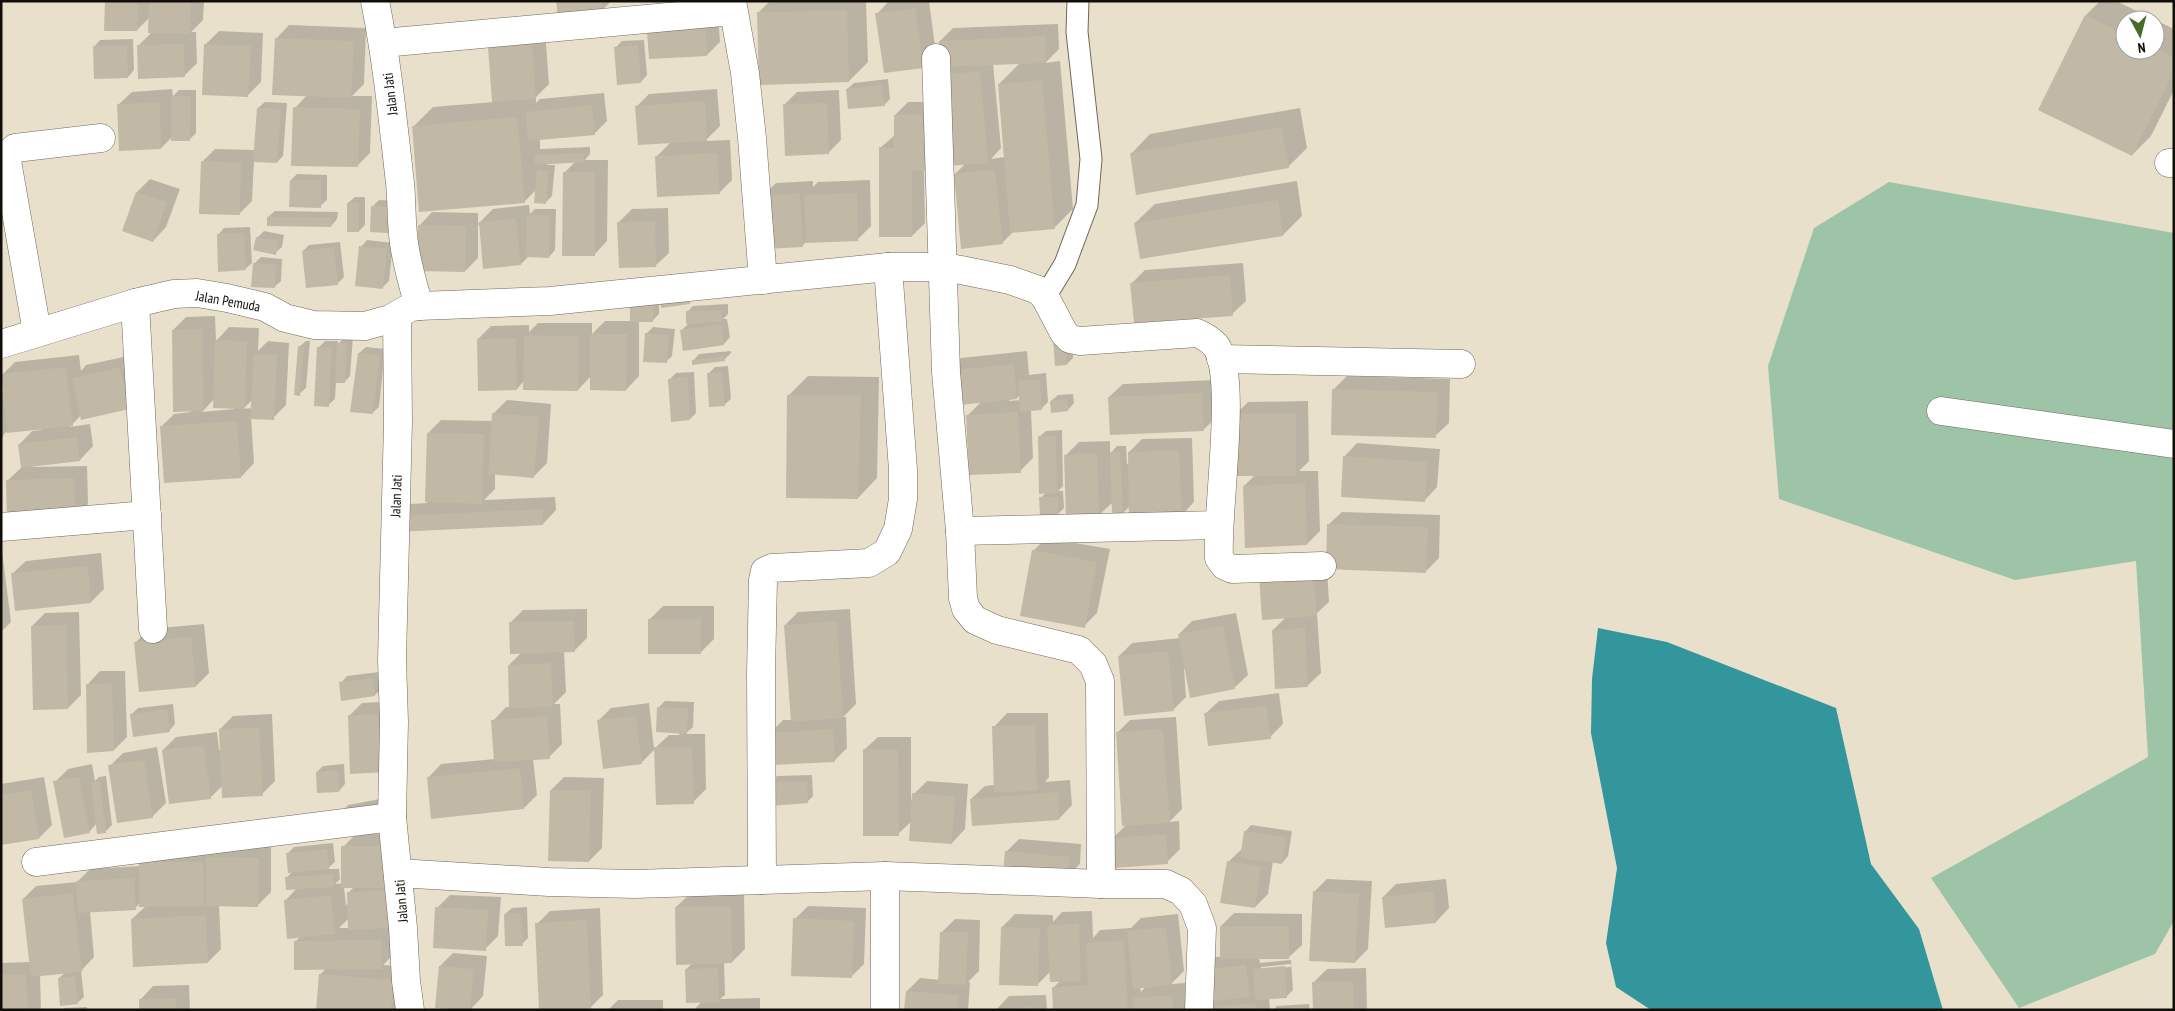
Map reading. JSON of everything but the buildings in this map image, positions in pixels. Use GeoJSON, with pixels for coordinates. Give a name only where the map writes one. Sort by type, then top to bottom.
{"type":"FeatureCollection","features":[{"type":"Feature","properties":{"kind":"street","name":"Jalan Jati"},"geometry":{"type":"LineString","coordinates":[[375,1],[384,43],[401,194],[403,242],[410,277],[398,422],[392,659],[394,722],[392,817],[410,1010]]}},
{"type":"Feature","properties":{"kind":"street"},"geometry":{"type":"LineString","coordinates":[[384,43],[733,6],[745,73],[763,280]]}},
{"type":"Feature","properties":{"kind":"street"},"geometry":{"type":"LineString","coordinates":[[936,58],[946,372],[960,531],[963,598],[966,609],[975,620],[997,630],[1079,650],[1087,656],[1097,672],[1100,681],[1101,884]]}},
{"type":"Feature","properties":{"kind":"street"},"geometry":{"type":"LineString","coordinates":[[37,332],[7,161],[10,153],[15,148],[101,138]]}},
{"type":"Feature","properties":{"kind":"street"},"geometry":{"type":"LineString","coordinates":[[762,880],[761,672],[763,580],[765,571],[772,568],[868,563],[887,552],[898,528],[903,498],[903,470],[888,267]]}},
{"type":"Feature","properties":{"kind":"street","name":"Jalan Pemuda"},"geometry":{"type":"LineString","coordinates":[[1,344],[135,303],[174,294],[197,293],[265,307],[285,318],[314,326],[364,326],[408,311],[550,301],[888,267],[944,267],[1010,280],[1038,290],[1045,297]]}},
{"type":"Feature","properties":{"kind":"street"},"geometry":{"type":"LineString","coordinates":[[1045,297],[1059,326],[1070,339],[1088,341],[1197,333],[1208,338],[1216,347],[1221,359],[1225,416],[1219,558],[1225,566],[1232,569],[1322,566]]}},
{"type":"Feature","properties":{"kind":"street"},"geometry":{"type":"LineString","coordinates":[[135,303],[153,629]]}},
{"type":"Feature","properties":{"kind":"street"},"geometry":{"type":"LineString","coordinates":[[1221,359],[1461,364]]}},
{"type":"Feature","properties":{"kind":"street"},"geometry":{"type":"LineString","coordinates":[[1941,411],[2174,444]]}},
{"type":"Feature","properties":{"kind":"street"},"geometry":{"type":"LineString","coordinates":[[1,527],[147,515]]}},
{"type":"Feature","properties":{"kind":"street"},"geometry":{"type":"LineString","coordinates":[[960,531],[1219,525]]}},
{"type":"Feature","properties":{"kind":"street"},"geometry":{"type":"LineString","coordinates":[[36,862],[392,817]]}},
{"type":"Feature","properties":{"kind":"street"},"geometry":{"type":"LineString","coordinates":[[398,873],[549,882],[635,884],[762,880],[793,877],[885,876],[1101,884],[1166,884],[1181,891],[1194,904],[1202,928],[1200,1010]]}},
{"type":"Feature","properties":{"kind":"street"},"geometry":{"type":"LineString","coordinates":[[885,876],[886,1010]]}},
{"type":"Feature","properties":{"kind":"lane"},"geometry":{"type":"LineString","coordinates":[[1045,297],[1065,264],[1087,205],[1091,159],[1076,32],[1078,1]]}},
{"type":"Feature","properties":{"kind":"green space"},"geometry":{"type":"Polygon","coordinates":[[[1889,182],[2174,233],[2174,921],[2155,954],[2019,1008],[1931,878],[2148,757],[2136,561],[2015,580],[1779,499],[1768,366],[1814,228],[1889,182]]]}},
{"type":"Feature","properties":{"kind":"water"},"geometry":{"type":"Polygon","coordinates":[[[1598,628],[1667,642],[1836,708],[1871,864],[1919,929],[1943,1010],[1651,1010],[1616,987],[1606,943],[1617,868],[1591,733],[1592,679],[1598,628]]]}}]}
